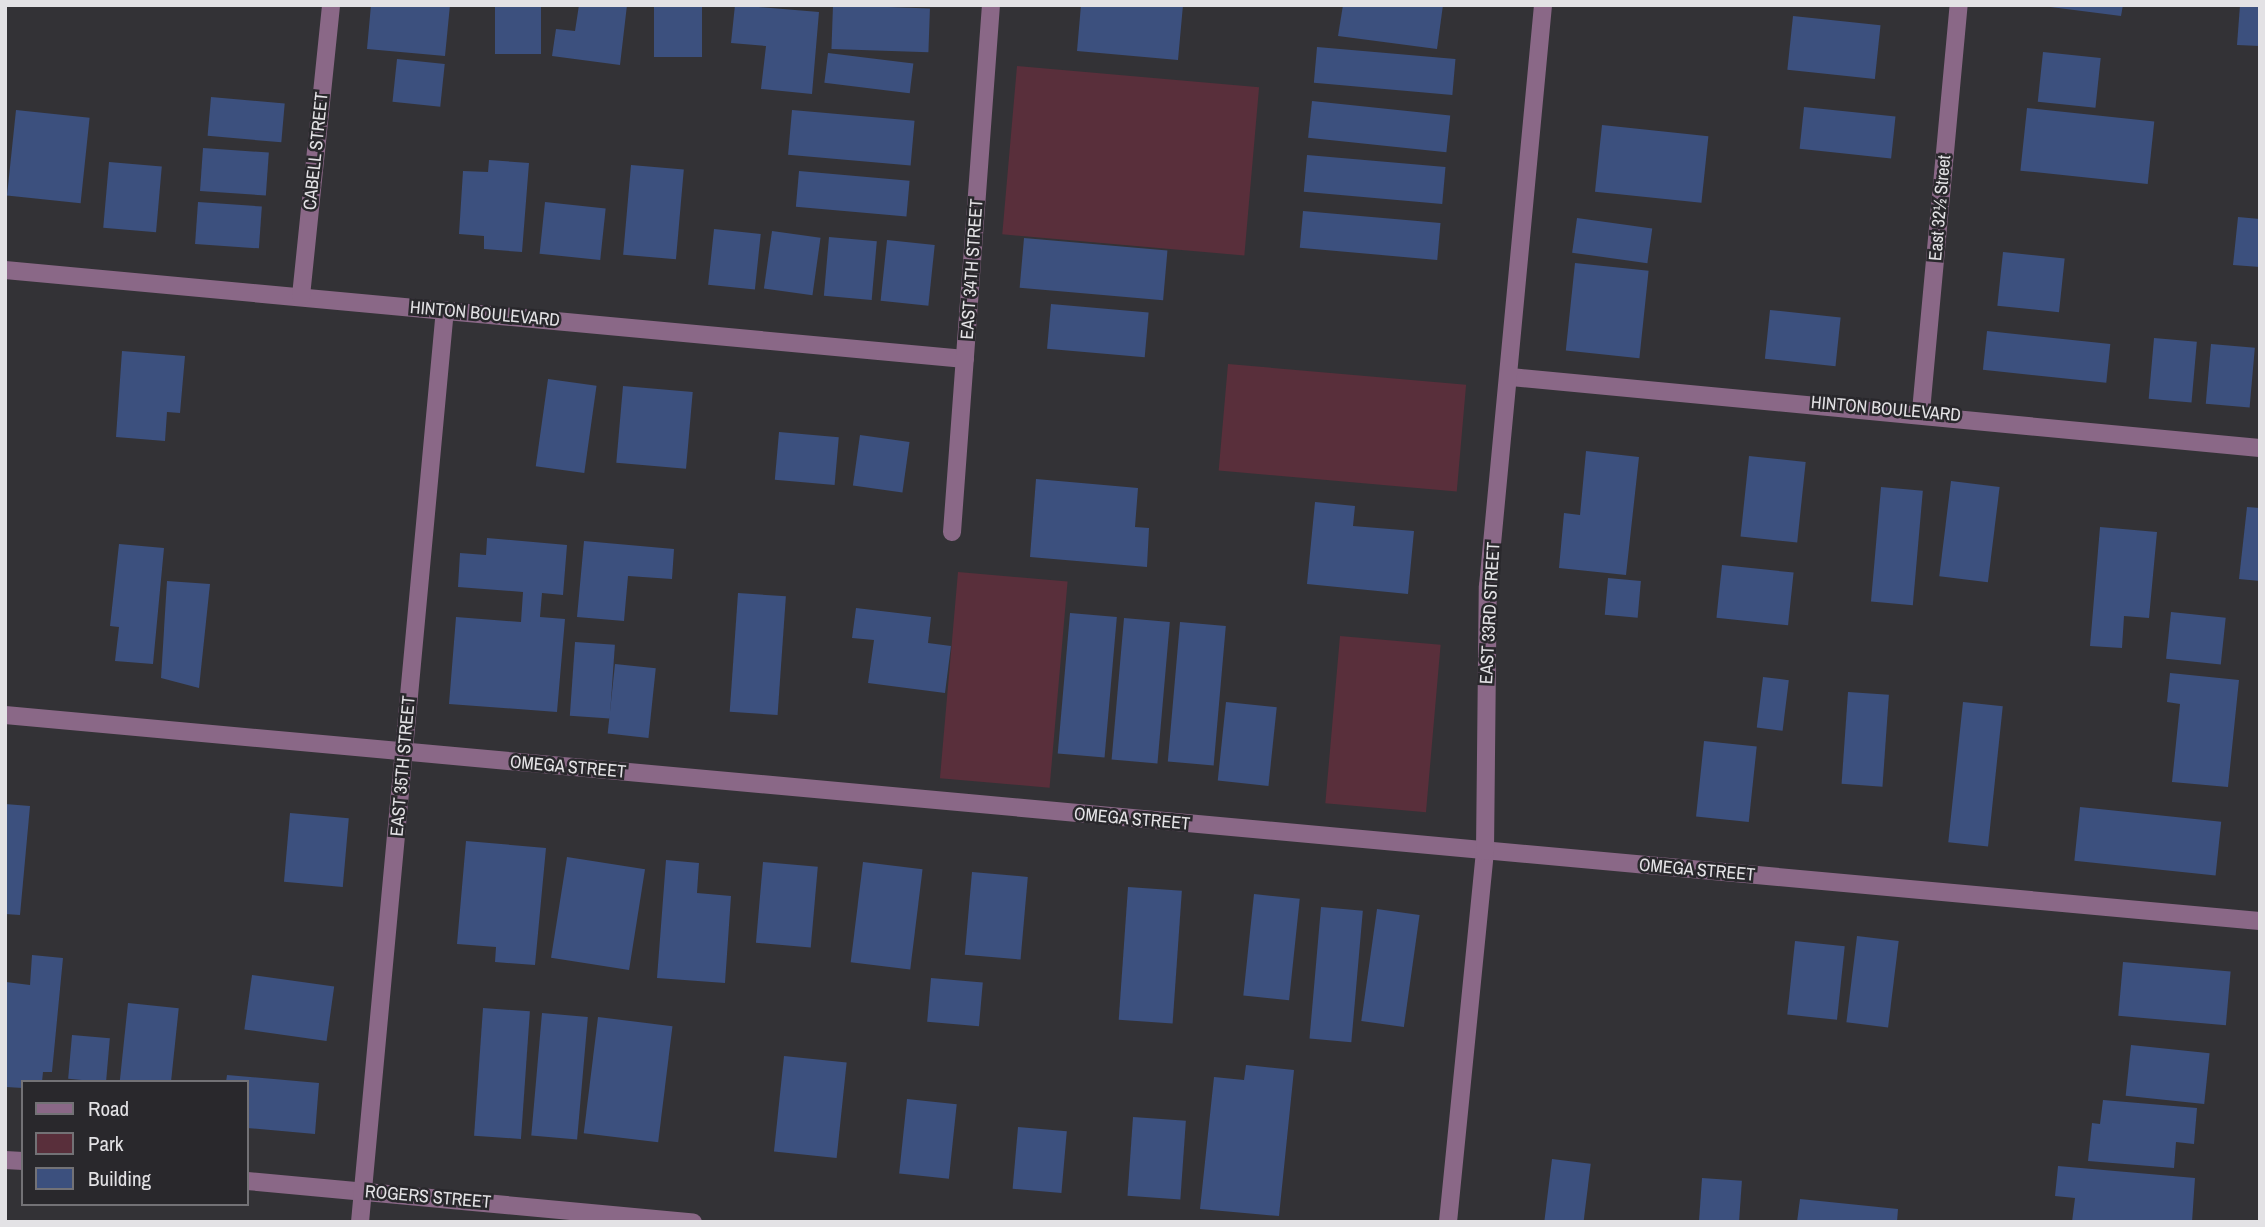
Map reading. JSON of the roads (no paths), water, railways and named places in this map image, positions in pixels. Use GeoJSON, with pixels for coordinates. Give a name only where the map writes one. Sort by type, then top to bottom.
{"type":"FeatureCollection","features":[{"type":"Feature","properties":{"kind":"street","name":"CABELL STREET"},"geometry":{"type":"LineString","coordinates":[[301,296],[331,5]]}},
{"type":"Feature","properties":{"kind":"street","name":"EAST 34TH STREET"},"geometry":{"type":"LineString","coordinates":[[952,532],[991,5]]}},
{"type":"Feature","properties":{"kind":"street","name":"EAST 33RD STREET"},"geometry":{"type":"LineString","coordinates":[[1448,1222],[1485,851],[1488,586],[1511,377],[1543,5]]}},
{"type":"Feature","properties":{"kind":"street","name":"East 32½ Street"},"geometry":{"type":"LineString","coordinates":[[1921,411],[1959,5]]}},
{"type":"Feature","properties":{"kind":"street","name":"HINTON BOULEVARD"},"geometry":{"type":"LineString","coordinates":[[5,270],[965,359]]}},
{"type":"Feature","properties":{"kind":"street","name":"EAST 35TH STREET"},"geometry":{"type":"LineString","coordinates":[[360,1222],[445,310]]}},
{"type":"Feature","properties":{"kind":"street","name":"HINTON BOULEVARD"},"geometry":{"type":"LineString","coordinates":[[1511,377],[1921,411],[2260,448]]}},
{"type":"Feature","properties":{"kind":"street","name":"OMEGA STREET"},"geometry":{"type":"LineString","coordinates":[[5,715],[2260,921]]}},
{"type":"Feature","properties":{"kind":"street","name":"ROGERS STREET"},"geometry":{"type":"LineString","coordinates":[[248,1181],[693,1222]]}}]}
